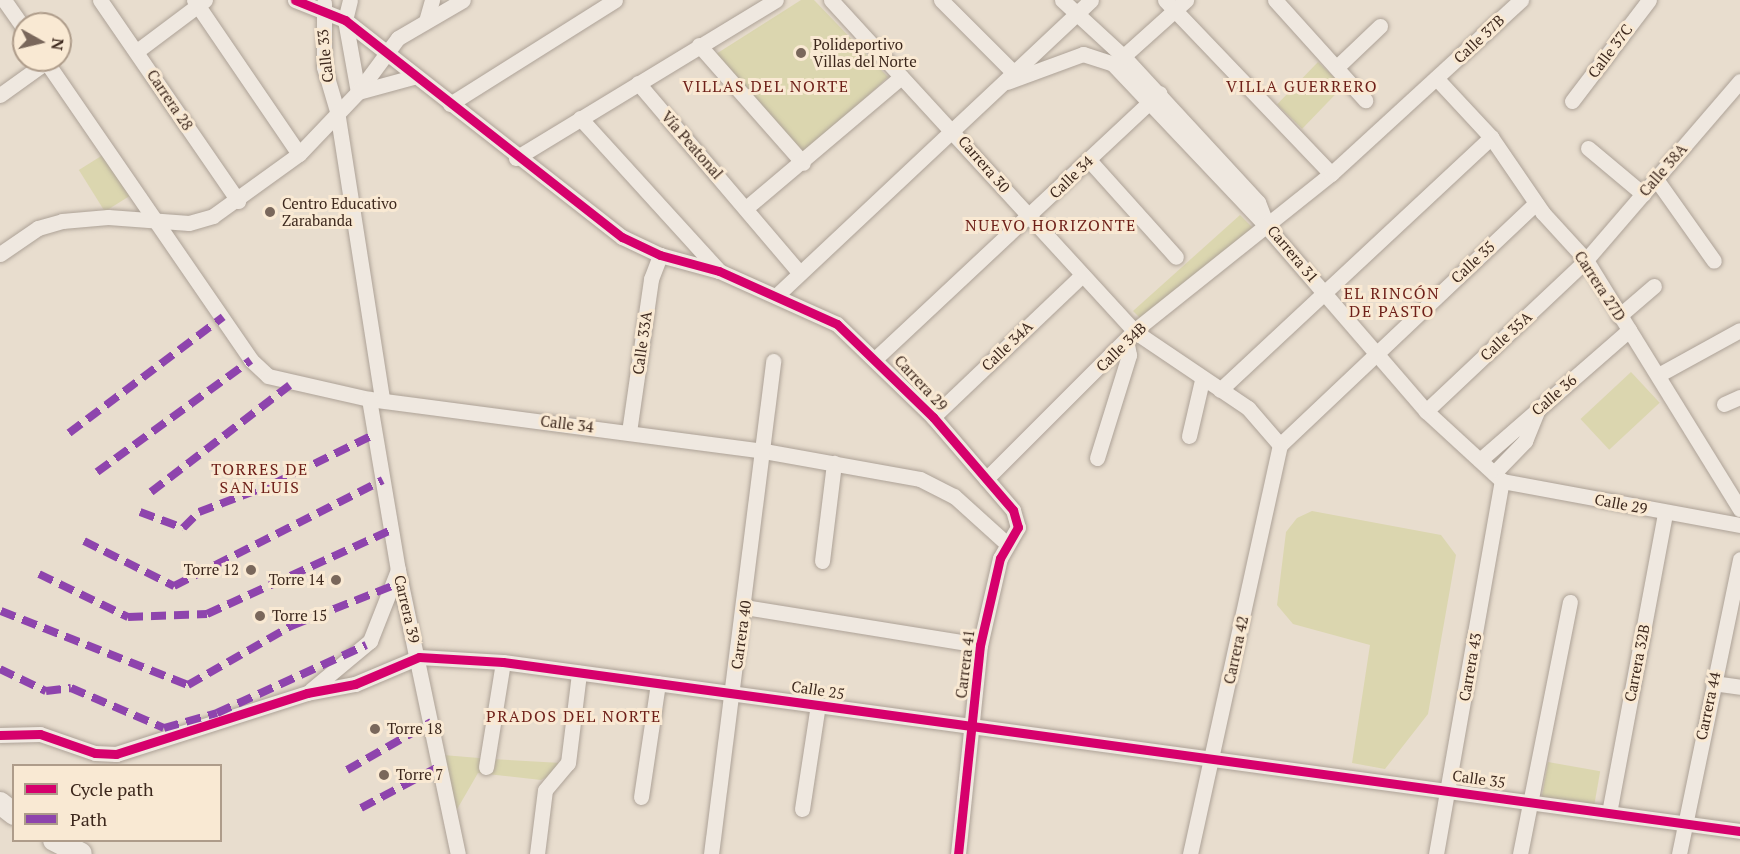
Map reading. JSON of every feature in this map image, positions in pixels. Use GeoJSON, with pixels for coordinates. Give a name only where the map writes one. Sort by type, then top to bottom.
{"type":"FeatureCollection","features":[{"type":"Feature","properties":{"kind":"street","name":"Carrera 28"},"geometry":{"type":"LineString","coordinates":[[100,0],[238,201]]}},
{"type":"Feature","properties":{"kind":"street","name":"Carrera 29"},"geometry":{"type":"LineString","coordinates":[[295,0],[323,5],[345,20],[516,158],[622,237],[660,255],[720,271],[837,324],[876,358],[933,417],[1018,519]]}},
{"type":"Feature","properties":{"kind":"street","name":"Calle 33"},"geometry":{"type":"LineString","coordinates":[[350,0],[345,20],[358,92]]}},
{"type":"Feature","properties":{"kind":"street"},"geometry":{"type":"LineString","coordinates":[[426,21],[432,0]]}},
{"type":"Feature","properties":{"kind":"street"},"geometry":{"type":"LineString","coordinates":[[0,254],[38,228],[62,221],[108,217],[189,223],[238,201],[299,154],[337,111],[358,92],[382,51],[426,21],[463,0]]}},
{"type":"Feature","properties":{"kind":"street"},"geometry":{"type":"LineString","coordinates":[[450,104],[615,0]]}},
{"type":"Feature","properties":{"kind":"street"},"geometry":{"type":"LineString","coordinates":[[516,158],[776,0]]}},
{"type":"Feature","properties":{"kind":"street"},"geometry":{"type":"LineString","coordinates":[[941,0],[1013,72]]}},
{"type":"Feature","properties":{"kind":"street"},"geometry":{"type":"LineString","coordinates":[[1062,0],[1153,97]]}},
{"type":"Feature","properties":{"kind":"street"},"geometry":{"type":"LineString","coordinates":[[777,296],[798,272],[955,131],[998,86],[1092,0]]}},
{"type":"Feature","properties":{"kind":"street","name":"Calle 37B"},"geometry":{"type":"LineString","coordinates":[[1331,174],[1521,0]]}},
{"type":"Feature","properties":{"kind":"street","name":"Calle 37C"},"geometry":{"type":"LineString","coordinates":[[1572,101],[1649,0]]}},
{"type":"Feature","properties":{"kind":"street"},"geometry":{"type":"LineString","coordinates":[[137,51],[199,2],[299,154]]}},
{"type":"Feature","properties":{"kind":"street","name":"Carrera 30"},"geometry":{"type":"LineString","coordinates":[[835,2],[901,77],[955,131],[1082,275],[1130,336],[1248,408],[1280,445]]}},
{"type":"Feature","properties":{"kind":"street"},"geometry":{"type":"LineString","coordinates":[[1282,2],[1365,100]]}},
{"type":"Feature","properties":{"kind":"street"},"geometry":{"type":"LineString","coordinates":[[1119,61],[1175,4],[1331,174]]}},
{"type":"Feature","properties":{"kind":"street","name":"Calle 33"},"geometry":{"type":"LineString","coordinates":[[323,5],[324,67],[337,111],[376,400]]}},
{"type":"Feature","properties":{"kind":"street"},"geometry":{"type":"LineString","coordinates":[[1338,66],[1380,26]]}},
{"type":"Feature","properties":{"kind":"street"},"geometry":{"type":"LineString","coordinates":[[699,45],[803,163]]}},
{"type":"Feature","properties":{"kind":"street"},"geometry":{"type":"LineString","coordinates":[[998,86],[1083,54],[1119,61]]}},
{"type":"Feature","properties":{"kind":"street"},"geometry":{"type":"LineString","coordinates":[[0,95],[30,72]]}},
{"type":"Feature","properties":{"kind":"street","name":"Calle 34"},"geometry":{"type":"LineString","coordinates":[[53,72],[160,222],[251,360],[268,376],[376,400],[764,451],[920,479],[954,496],[1006,543]]}},
{"type":"Feature","properties":{"kind":"street"},"geometry":{"type":"LineString","coordinates":[[358,92],[413,77]]}},
{"type":"Feature","properties":{"kind":"street"},"geometry":{"type":"LineString","coordinates":[[746,208],[803,163],[901,77]]}},
{"type":"Feature","properties":{"kind":"street","name":"Carrera 27D"},"geometry":{"type":"LineString","coordinates":[[1437,79],[1491,137],[1536,203],[1586,260],[1619,316],[1660,374],[1740,509]]}},
{"type":"Feature","properties":{"kind":"street","name":"Calle 38A"},"geometry":{"type":"LineString","coordinates":[[1586,260],[1740,81]]}},
{"type":"Feature","properties":{"kind":"street","name":"Vía Peatonal"},"geometry":{"type":"LineString","coordinates":[[638,83],[798,272]]}},
{"type":"Feature","properties":{"kind":"street","name":"Calle 34"},"geometry":{"type":"LineString","coordinates":[[876,358],[1029,217],[1153,97]]}},
{"type":"Feature","properties":{"kind":"street","name":"Carrera 31"},"geometry":{"type":"LineString","coordinates":[[1153,97],[1426,411],[1498,477]]}},
{"type":"Feature","properties":{"kind":"street"},"geometry":{"type":"LineString","coordinates":[[580,118],[720,271]]}},
{"type":"Feature","properties":{"kind":"street"},"geometry":{"type":"LineString","coordinates":[[1220,390],[1491,137]]}},
{"type":"Feature","properties":{"kind":"street"},"geometry":{"type":"LineString","coordinates":[[1588,148],[1643,194]]}},
{"type":"Feature","properties":{"kind":"street"},"geometry":{"type":"LineString","coordinates":[[1089,160],[1176,256]]}},
{"type":"Feature","properties":{"kind":"street","name":"Calle 34B"},"geometry":{"type":"LineString","coordinates":[[986,478],[1130,336],[1268,228],[1331,174]]}},
{"type":"Feature","properties":{"kind":"street"},"geometry":{"type":"LineString","coordinates":[[1656,179],[1714,261]]}},
{"type":"Feature","properties":{"kind":"street","name":"Calle 35"},"geometry":{"type":"LineString","coordinates":[[1280,445],[1374,353],[1536,203]]}},
{"type":"Feature","properties":{"kind":"street","name":"Calle 33A"},"geometry":{"type":"LineString","coordinates":[[629,432],[651,279],[660,255]]}},
{"type":"Feature","properties":{"kind":"street","name":"Calle 35A"},"geometry":{"type":"LineString","coordinates":[[1426,411],[1586,260]]}},
{"type":"Feature","properties":{"kind":"street","name":"Calle 34A"},"geometry":{"type":"LineString","coordinates":[[933,417],[1082,275]]}},
{"type":"Feature","properties":{"kind":"street"},"geometry":{"type":"LineString","coordinates":[[1619,316],[1654,286]]}},
{"type":"Feature","properties":{"kind":"street","name":"Calle 36"},"geometry":{"type":"LineString","coordinates":[[1480,460],[1629,330]]}},
{"type":"Feature","properties":{"kind":"street"},"geometry":{"type":"LineString","coordinates":[[1660,374],[1740,330]]}},
{"type":"Feature","properties":{"kind":"street"},"geometry":{"type":"LineString","coordinates":[[1097,458],[1125,369],[1130,336]]}},
{"type":"Feature","properties":{"kind":"street"},"geometry":{"type":"LineString","coordinates":[[764,451],[773,361]]}},
{"type":"Feature","properties":{"kind":"street"},"geometry":{"type":"LineString","coordinates":[[1190,436],[1202,380]]}},
{"type":"Feature","properties":{"kind":"street"},"geometry":{"type":"LineString","coordinates":[[1724,404],[1740,397]]}},
{"type":"Feature","properties":{"kind":"street","name":"Carrera 39"},"geometry":{"type":"LineString","coordinates":[[376,400],[398,570],[458,854]]}},
{"type":"Feature","properties":{"kind":"street"},"geometry":{"type":"LineString","coordinates":[[1498,477],[1525,441],[1537,411]]}},
{"type":"Feature","properties":{"kind":"street","name":"Carrera 42"},"geometry":{"type":"LineString","coordinates":[[1190,854],[1280,445]]}},
{"type":"Feature","properties":{"kind":"street","name":"Carrera 40"},"geometry":{"type":"LineString","coordinates":[[711,854],[764,451]]}},
{"type":"Feature","properties":{"kind":"street"},"geometry":{"type":"LineString","coordinates":[[822,561],[834,463]]}},
{"type":"Feature","properties":{"kind":"street","name":"Calle 29"},"geometry":{"type":"LineString","coordinates":[[1498,477],[1665,513],[1740,525]]}},
{"type":"Feature","properties":{"kind":"street","name":"Carrera 43"},"geometry":{"type":"LineString","coordinates":[[1436,854],[1498,477]]}},
{"type":"Feature","properties":{"kind":"street","name":"Carrera 32B"},"geometry":{"type":"LineString","coordinates":[[1609,813],[1665,513]]}},
{"type":"Feature","properties":{"kind":"street","name":"Carrera 41"},"geometry":{"type":"LineString","coordinates":[[958,854],[973,730],[980,645],[1006,543],[1018,519]]}},
{"type":"Feature","properties":{"kind":"street","name":"Carrera 44"},"geometry":{"type":"LineString","coordinates":[[1678,854],[1740,559]]}},
{"type":"Feature","properties":{"kind":"street"},"geometry":{"type":"LineString","coordinates":[[307,693],[370,641],[398,570]]}},
{"type":"Feature","properties":{"kind":"street"},"geometry":{"type":"LineString","coordinates":[[1520,854],[1570,602]]}},
{"type":"Feature","properties":{"kind":"street"},"geometry":{"type":"LineString","coordinates":[[745,607],[980,645]]}},
{"type":"Feature","properties":{"kind":"street"},"geometry":{"type":"LineString","coordinates":[[0,735],[40,734],[94,753],[116,754],[307,693],[355,684],[418,657]]}},
{"type":"Feature","properties":{"kind":"street","name":"Calle 25"},"geometry":{"type":"LineString","coordinates":[[418,657],[503,662],[733,692],[973,730],[1213,756]]}},
{"type":"Feature","properties":{"kind":"street"},"geometry":{"type":"LineString","coordinates":[[486,767],[503,662]]}},
{"type":"Feature","properties":{"kind":"street"},"geometry":{"type":"LineString","coordinates":[[537,854],[545,790],[568,763],[579,673]]}},
{"type":"Feature","properties":{"kind":"street"},"geometry":{"type":"LineString","coordinates":[[641,798],[658,683]]}},
{"type":"Feature","properties":{"kind":"street"},"geometry":{"type":"LineString","coordinates":[[1713,683],[1740,687]]}},
{"type":"Feature","properties":{"kind":"street"},"geometry":{"type":"LineString","coordinates":[[802,809],[818,705]]}},
{"type":"Feature","properties":{"kind":"street","name":"Calle 35"},"geometry":{"type":"LineString","coordinates":[[1213,756],[1740,831]]}},
{"type":"Feature","properties":{"kind":"street"},"geometry":{"type":"LineString","coordinates":[[0,803],[12,812]]}},
{"type":"Feature","properties":{"kind":"street"},"geometry":{"type":"LineString","coordinates":[[58,842],[81,854]]}},
{"type":"Feature","properties":{"kind":"shaded area"},"geometry":{"type":"Polygon","coordinates":[[[801,0],[814,0],[888,77],[804,155],[716,54],[801,0]]]}},
{"type":"Feature","properties":{"kind":"shaded area"},"geometry":{"type":"Polygon","coordinates":[[[1318,62],[1343,86],[1302,129],[1277,104],[1318,62]]]}},
{"type":"Feature","properties":{"kind":"shaded area"},"geometry":{"type":"Polygon","coordinates":[[[106,153],[132,195],[105,212],[79,170],[106,153]]]}},
{"type":"Feature","properties":{"kind":"shaded area"},"geometry":{"type":"Polygon","coordinates":[[[1240,215],[1256,231],[1141,319],[1133,311],[1240,215]]]}},
{"type":"Feature","properties":{"kind":"shaded area"},"geometry":{"type":"Polygon","coordinates":[[[1631,372],[1660,403],[1609,450],[1581,419],[1631,372]]]}},
{"type":"Feature","properties":{"kind":"shaded area"},"geometry":{"type":"Polygon","coordinates":[[[1312,511],[1441,535],[1456,555],[1428,714],[1385,769],[1352,763],[1370,645],[1293,624],[1277,605],[1286,532],[1297,518],[1312,511]]]}},
{"type":"Feature","properties":{"kind":"shaded area"},"geometry":{"type":"Polygon","coordinates":[[[443,755],[561,763],[560,770],[541,780],[478,773],[452,818],[443,755]]]}},
{"type":"Feature","properties":{"kind":"shaded area"},"geometry":{"type":"Polygon","coordinates":[[[1548,762],[1600,771],[1594,807],[1542,797],[1548,762]]]}},
{"type":"Feature","properties":{"kind":"marked path"},"geometry":{"type":"LineString","coordinates":[[69,433],[223,317]]}},
{"type":"Feature","properties":{"kind":"marked path"},"geometry":{"type":"LineString","coordinates":[[97,472],[251,360]]}},
{"type":"Feature","properties":{"kind":"marked path"},"geometry":{"type":"LineString","coordinates":[[151,492],[290,385]]}},
{"type":"Feature","properties":{"kind":"marked path"},"geometry":{"type":"LineString","coordinates":[[140,512],[183,528],[199,512],[273,484],[375,434]]}},
{"type":"Feature","properties":{"kind":"marked path"},"geometry":{"type":"LineString","coordinates":[[84,541],[174,586],[383,480]]}},
{"type":"Feature","properties":{"kind":"marked path"},"geometry":{"type":"LineString","coordinates":[[39,574],[128,617],[207,614],[391,530]]}},
{"type":"Feature","properties":{"kind":"marked path"},"geometry":{"type":"LineString","coordinates":[[1,611],[188,685],[291,626],[392,586]]}},
{"type":"Feature","properties":{"kind":"marked path"},"geometry":{"type":"LineString","coordinates":[[0,669],[46,691],[71,688],[164,728],[217,713],[366,645]]}},
{"type":"Feature","properties":{"kind":"marked path"},"geometry":{"type":"LineString","coordinates":[[347,770],[431,722]]}},
{"type":"Feature","properties":{"kind":"marked path"},"geometry":{"type":"LineString","coordinates":[[361,808],[440,766]]}},
{"type":"Feature","properties":{"kind":"cycle path"},"geometry":{"type":"LineString","coordinates":[[295,0],[345,20],[622,237],[660,255],[719,271],[837,324],[933,417],[1013,510],[1018,527],[1000,558],[980,645],[958,854]]}},
{"type":"Feature","properties":{"kind":"cycle path"},"geometry":{"type":"LineString","coordinates":[[0,735],[40,734],[95,753],[116,754],[307,693],[355,684],[419,657],[503,662],[1740,831]]}},
{"type":"Feature","properties":{"kind":"place","name":"Polideportivo Villas del Norte"},"geometry":{"type":"Point","coordinates":[801,53]}},
{"type":"Feature","properties":{"kind":"place","name":"Centro Educativo Zarabanda"},"geometry":{"type":"Point","coordinates":[270,212]}},
{"type":"Feature","properties":{"kind":"place","name":"Torre 12"},"geometry":{"type":"Point","coordinates":[251,570]}},
{"type":"Feature","properties":{"kind":"place","name":"Torre 14"},"geometry":{"type":"Point","coordinates":[336,580]}},
{"type":"Feature","properties":{"kind":"place","name":"Torre 15"},"geometry":{"type":"Point","coordinates":[260,616]}},
{"type":"Feature","properties":{"kind":"place","name":"Torre 18"},"geometry":{"type":"Point","coordinates":[375,729]}},
{"type":"Feature","properties":{"kind":"place","name":"Torre 7"},"geometry":{"type":"Point","coordinates":[384,775]}},
{"type":"Feature","properties":{"kind":"district","name":"VILLAS DEL NORTE"},"geometry":{"type":"Point","coordinates":[766,86]}},
{"type":"Feature","properties":{"kind":"district","name":"VILLA GUERRERO"},"geometry":{"type":"Point","coordinates":[1302,86]}},
{"type":"Feature","properties":{"kind":"district","name":"NUEVO HORIZONTE"},"geometry":{"type":"Point","coordinates":[1051,225]}},
{"type":"Feature","properties":{"kind":"district","name":"EL RINCÓN DE PASTO"},"geometry":{"type":"Point","coordinates":[1392,302]}},
{"type":"Feature","properties":{"kind":"district","name":"TORRES DE SAN LUIS"},"geometry":{"type":"Point","coordinates":[260,478]}},
{"type":"Feature","properties":{"kind":"district","name":"PRADOS DEL NORTE"},"geometry":{"type":"Point","coordinates":[574,716]}}]}
